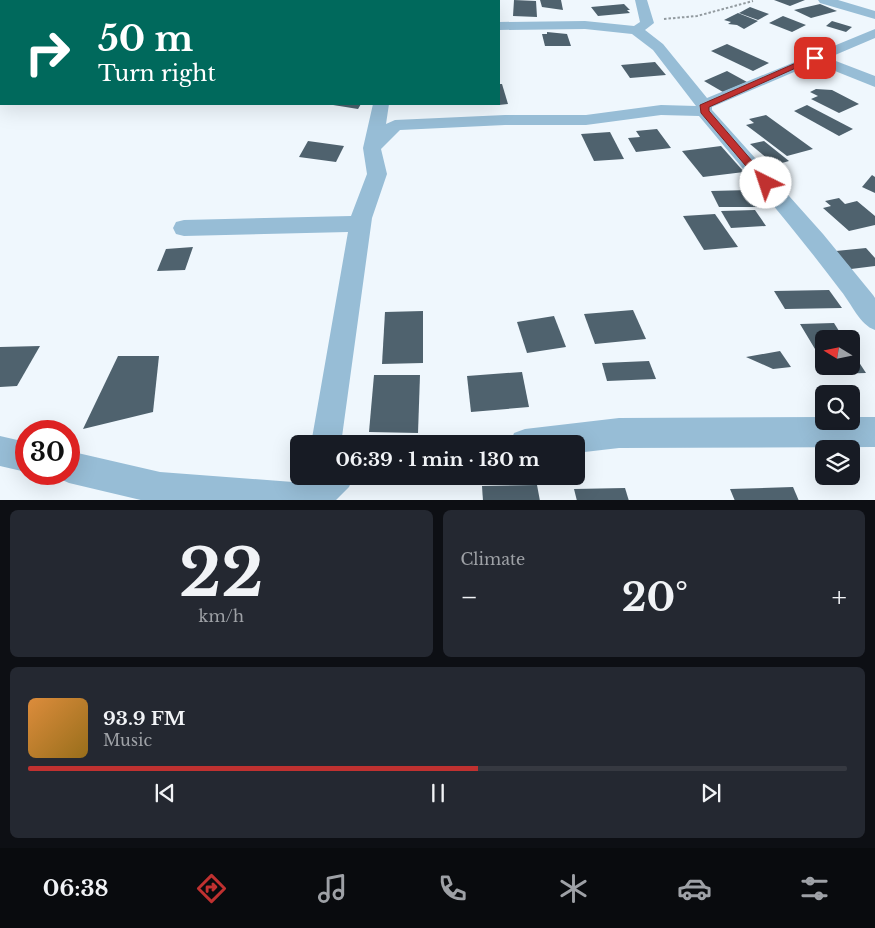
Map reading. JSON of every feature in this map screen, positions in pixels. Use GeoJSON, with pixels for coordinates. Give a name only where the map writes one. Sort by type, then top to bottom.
{"type":"FeatureCollection","features":[{"type":"Feature","properties":{"kind":"street"},"geometry":{"type":"LineString","coordinates":[[824,0],[875,15]]}},
{"type":"Feature","properties":{"kind":"street"},"geometry":{"type":"LineString","coordinates":[[642,1],[641,26],[704,108],[815,240],[864,302],[875,319]]}},
{"type":"Feature","properties":{"kind":"street"},"geometry":{"type":"LineString","coordinates":[[500,26],[570,24],[617,27],[641,26]]}},
{"type":"Feature","properties":{"kind":"street"},"geometry":{"type":"LineString","coordinates":[[372,148],[395,125],[505,120],[586,120],[661,110],[704,108],[875,33]]}},
{"type":"Feature","properties":{"kind":"street"},"geometry":{"type":"LineString","coordinates":[[815,58],[875,82]]}},
{"type":"Feature","properties":{"kind":"street"},"geometry":{"type":"LineString","coordinates":[[327,435],[360,224],[377,174],[372,148],[381,105]]}},
{"type":"Feature","properties":{"kind":"street"},"geometry":{"type":"LineString","coordinates":[[184,228],[360,224]]}},
{"type":"Feature","properties":{"kind":"street"},"geometry":{"type":"LineString","coordinates":[[585,437],[619,433],[870,426]]}},
{"type":"Feature","properties":{"kind":"street"},"geometry":{"type":"LineString","coordinates":[[0,451],[15,454]]}},
{"type":"Feature","properties":{"kind":"street"},"geometry":{"type":"LineString","coordinates":[[80,469],[160,488],[320,489]]}},
{"type":"Feature","properties":{"kind":"path"},"geometry":{"type":"LineString","coordinates":[[641,26],[697,16],[753,0]]}},
{"type":"Feature","properties":{"kind":"building"},"geometry":{"type":"Polygon","coordinates":[[[514,0],[536,1],[537,17],[513,16],[514,0]]]}},
{"type":"Feature","properties":{"kind":"building"},"geometry":{"type":"Polygon","coordinates":[[[540,0],[561,0],[563,10],[542,7],[540,0]]]}},
{"type":"Feature","properties":{"kind":"building"},"geometry":{"type":"Polygon","coordinates":[[[774,0],[805,0],[790,6],[774,0]]]}},
{"type":"Feature","properties":{"kind":"building"},"geometry":{"type":"Polygon","coordinates":[[[624,4],[630,10],[627,10],[630,13],[598,16],[591,7],[624,4]]]}},
{"type":"Feature","properties":{"kind":"building"},"geometry":{"type":"Polygon","coordinates":[[[820,4],[837,11],[811,18],[794,10],[820,4]]]}},
{"type":"Feature","properties":{"kind":"building"},"geometry":{"type":"Polygon","coordinates":[[[750,7],[769,14],[758,20],[739,13],[750,7]]]}},
{"type":"Feature","properties":{"kind":"building"},"geometry":{"type":"Polygon","coordinates":[[[738,13],[758,21],[744,29],[737,25],[728,24],[731,22],[724,20],[738,13]]]}},
{"type":"Feature","properties":{"kind":"building"},"geometry":{"type":"Polygon","coordinates":[[[783,16],[806,25],[792,32],[769,23],[783,16]]]}},
{"type":"Feature","properties":{"kind":"building"},"geometry":{"type":"Polygon","coordinates":[[[832,21],[852,27],[846,32],[826,26],[832,21]]]}},
{"type":"Feature","properties":{"kind":"building"},"geometry":{"type":"Polygon","coordinates":[[[547,32],[567,34],[571,46],[545,46],[542,34],[547,34],[547,32]]]}},
{"type":"Feature","properties":{"kind":"building"},"geometry":{"type":"Polygon","coordinates":[[[727,44],[769,63],[753,71],[711,51],[727,44]]]}},
{"type":"Feature","properties":{"kind":"building"},"geometry":{"type":"Polygon","coordinates":[[[655,62],[666,75],[630,78],[621,65],[655,62]]]}},
{"type":"Feature","properties":{"kind":"building"},"geometry":{"type":"Polygon","coordinates":[[[727,71],[747,82],[723,92],[704,81],[727,71]]]}},
{"type":"Feature","properties":{"kind":"building"},"geometry":{"type":"Polygon","coordinates":[[[500,84],[502,84],[508,104],[500,105],[500,84]]]}},
{"type":"Feature","properties":{"kind":"building"},"geometry":{"type":"Polygon","coordinates":[[[816,89],[832,90],[859,104],[839,113],[811,99],[818,96],[810,92],[816,89]]]}},
{"type":"Feature","properties":{"kind":"building"},"geometry":{"type":"Polygon","coordinates":[[[333,105],[360,105],[358,109],[333,105]]]}},
{"type":"Feature","properties":{"kind":"building"},"geometry":{"type":"Polygon","coordinates":[[[807,105],[853,129],[839,136],[794,111],[807,105]]]}},
{"type":"Feature","properties":{"kind":"building"},"geometry":{"type":"Polygon","coordinates":[[[766,115],[813,149],[787,156],[746,125],[754,123],[749,119],[766,115]]]}},
{"type":"Feature","properties":{"kind":"building"},"geometry":{"type":"Polygon","coordinates":[[[657,129],[671,148],[636,152],[628,138],[640,137],[636,131],[657,129]]]}},
{"type":"Feature","properties":{"kind":"building"},"geometry":{"type":"Polygon","coordinates":[[[610,132],[624,159],[594,161],[581,134],[610,132]]]}},
{"type":"Feature","properties":{"kind":"building"},"geometry":{"type":"Polygon","coordinates":[[[308,141],[344,146],[336,162],[299,157],[308,141]]]}},
{"type":"Feature","properties":{"kind":"building"},"geometry":{"type":"Polygon","coordinates":[[[764,141],[789,161],[775,165],[750,144],[764,141]]]}},
{"type":"Feature","properties":{"kind":"building"},"geometry":{"type":"Polygon","coordinates":[[[721,146],[744,172],[703,177],[682,151],[721,146]]]}},
{"type":"Feature","properties":{"kind":"building"},"geometry":{"type":"Polygon","coordinates":[[[872,175],[875,177],[875,193],[862,187],[872,175]]]}},
{"type":"Feature","properties":{"kind":"building"},"geometry":{"type":"Polygon","coordinates":[[[749,190],[759,207],[719,207],[711,191],[749,190]]]}},
{"type":"Feature","properties":{"kind":"building"},"geometry":{"type":"Polygon","coordinates":[[[839,198],[845,204],[857,201],[875,216],[875,225],[849,231],[823,208],[831,206],[825,201],[839,198]]]}},
{"type":"Feature","properties":{"kind":"building"},"geometry":{"type":"Polygon","coordinates":[[[755,210],[766,226],[731,228],[721,211],[755,210]]]}},
{"type":"Feature","properties":{"kind":"building"},"geometry":{"type":"Polygon","coordinates":[[[715,214],[738,247],[704,250],[683,216],[715,214]]]}},
{"type":"Feature","properties":{"kind":"building"},"geometry":{"type":"Polygon","coordinates":[[[193,247],[185,270],[157,271],[166,249],[193,247]]]}},
{"type":"Feature","properties":{"kind":"building"},"geometry":{"type":"Polygon","coordinates":[[[866,248],[875,258],[875,266],[851,269],[836,251],[866,248]]]}},
{"type":"Feature","properties":{"kind":"building"},"geometry":{"type":"Polygon","coordinates":[[[829,290],[842,308],[785,309],[774,291],[829,290]]]}},
{"type":"Feature","properties":{"kind":"building"},"geometry":{"type":"Polygon","coordinates":[[[633,310],[646,339],[595,344],[584,314],[633,310]]]}},
{"type":"Feature","properties":{"kind":"building"},"geometry":{"type":"Polygon","coordinates":[[[423,311],[423,363],[382,364],[385,312],[423,311]]]}},
{"type":"Feature","properties":{"kind":"building"},"geometry":{"type":"Polygon","coordinates":[[[554,316],[566,347],[527,353],[517,322],[554,316]]]}},
{"type":"Feature","properties":{"kind":"building"},"geometry":{"type":"Polygon","coordinates":[[[834,323],[838,330],[815,330],[815,349],[800,324],[834,323]]]}},
{"type":"Feature","properties":{"kind":"building"},"geometry":{"type":"Polygon","coordinates":[[[40,346],[17,386],[0,387],[0,347],[40,346]]]}},
{"type":"Feature","properties":{"kind":"building"},"geometry":{"type":"Polygon","coordinates":[[[780,351],[791,367],[773,369],[746,357],[780,351]]]}},
{"type":"Feature","properties":{"kind":"building"},"geometry":{"type":"Polygon","coordinates":[[[118,356],[159,356],[153,412],[83,429],[118,356]]]}},
{"type":"Feature","properties":{"kind":"building"},"geometry":{"type":"Polygon","coordinates":[[[649,361],[656,379],[607,381],[602,363],[649,361]]]}},
{"type":"Feature","properties":{"kind":"building"},"geometry":{"type":"Polygon","coordinates":[[[860,364],[866,373],[860,373],[860,364]]]}},
{"type":"Feature","properties":{"kind":"building"},"geometry":{"type":"Polygon","coordinates":[[[522,372],[529,407],[471,412],[467,376],[522,372]]]}},
{"type":"Feature","properties":{"kind":"building"},"geometry":{"type":"Polygon","coordinates":[[[374,375],[420,375],[418,433],[369,432],[374,375]]]}},
{"type":"Feature","properties":{"kind":"building"},"geometry":{"type":"Polygon","coordinates":[[[537,485],[540,500],[483,500],[482,486],[537,485]]]}},
{"type":"Feature","properties":{"kind":"building"},"geometry":{"type":"Polygon","coordinates":[[[793,487],[799,500],[735,500],[730,489],[793,487]]]}},
{"type":"Feature","properties":{"kind":"building"},"geometry":{"type":"Polygon","coordinates":[[[625,488],[629,500],[577,500],[574,489],[625,488]]]}},
{"type":"Feature","properties":{"kind":"route"},"geometry":{"type":"LineString","coordinates":[[766,183],[704,111],[704,105],[815,58]]}}]}
